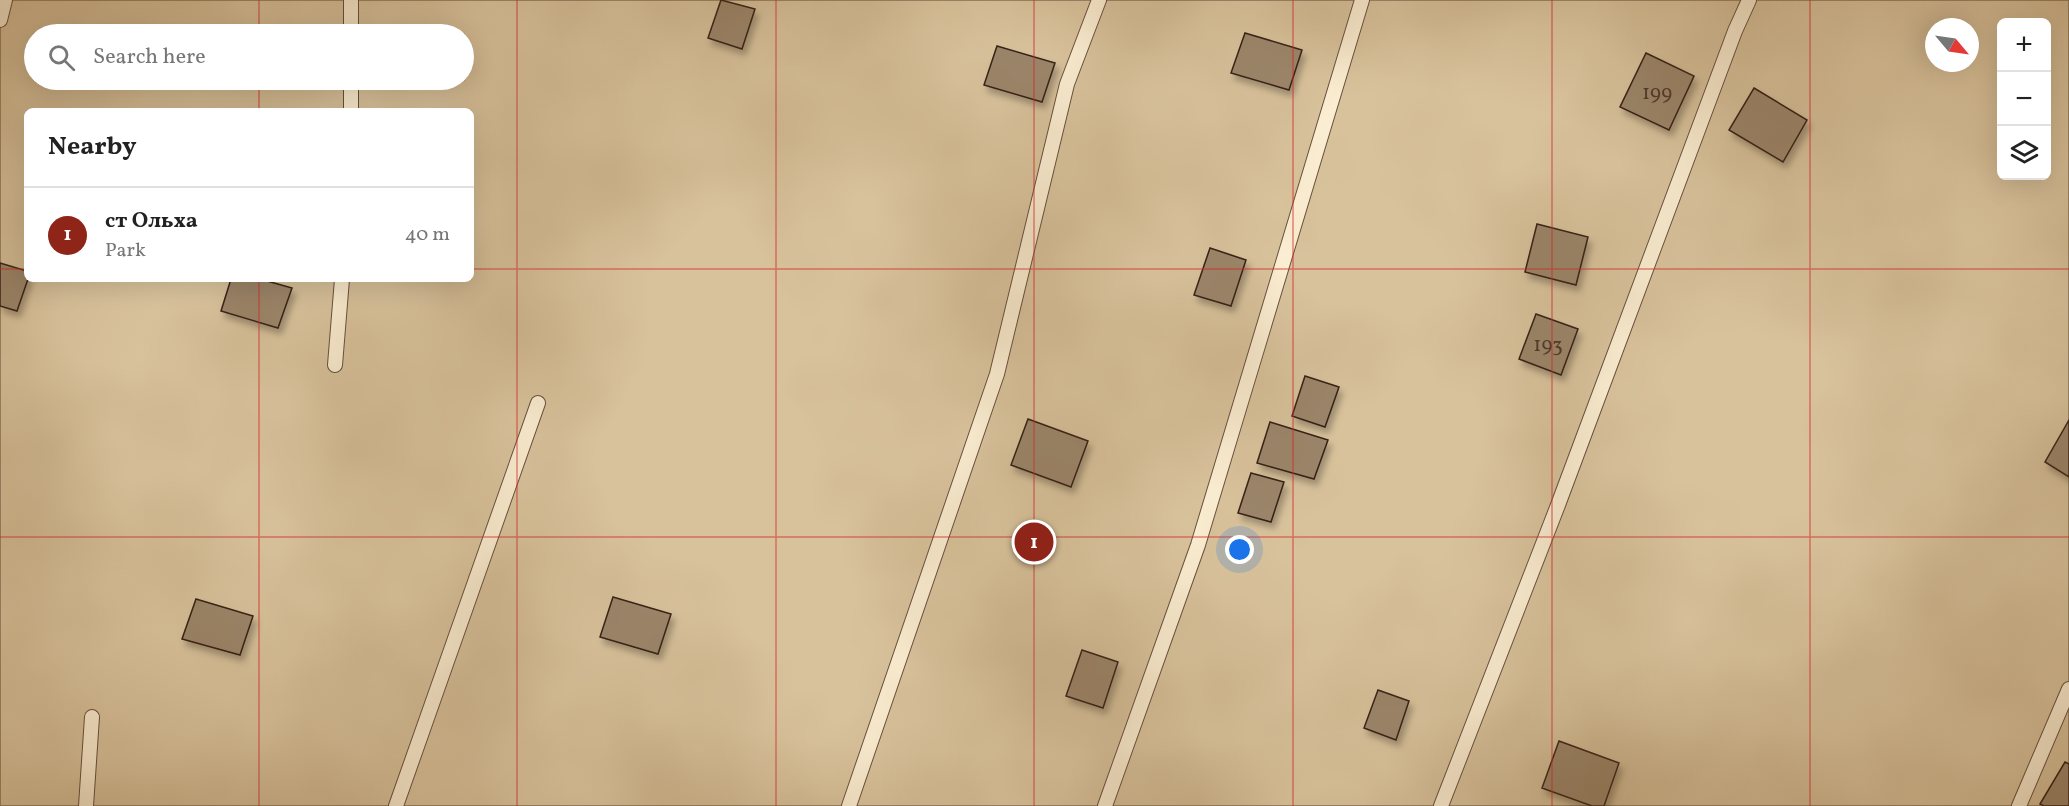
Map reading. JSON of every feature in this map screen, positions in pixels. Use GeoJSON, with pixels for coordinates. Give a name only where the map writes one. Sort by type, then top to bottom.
{"type":"FeatureCollection","features":[{"type":"Feature","properties":{"kind":"lane"},"geometry":{"type":"LineString","coordinates":[[0,20],[5,0]]}},
{"type":"Feature","properties":{"kind":"lane"},"geometry":{"type":"LineString","coordinates":[[351,0],[351,24]]}},
{"type":"Feature","properties":{"kind":"lane"},"geometry":{"type":"LineString","coordinates":[[849,806],[997,375],[1066,84],[1099,0]]}},
{"type":"Feature","properties":{"kind":"lane"},"geometry":{"type":"LineString","coordinates":[[1105,806],[1198,545],[1362,0]]}},
{"type":"Feature","properties":{"kind":"lane"},"geometry":{"type":"LineString","coordinates":[[1441,806],[1558,506],[1735,31],[1749,0]]}},
{"type":"Feature","properties":{"kind":"lane"},"geometry":{"type":"LineString","coordinates":[[351,90],[351,108]]}},
{"type":"Feature","properties":{"kind":"lane"},"geometry":{"type":"LineString","coordinates":[[335,365],[342,282]]}},
{"type":"Feature","properties":{"kind":"lane"},"geometry":{"type":"LineString","coordinates":[[396,806],[538,403]]}},
{"type":"Feature","properties":{"kind":"lane"},"geometry":{"type":"LineString","coordinates":[[2019,806],[2069,689]]}},
{"type":"Feature","properties":{"kind":"lane"},"geometry":{"type":"LineString","coordinates":[[86,806],[92,717]]}},
{"type":"Feature","properties":{"kind":"shaded area"},"geometry":{"type":"Polygon","coordinates":[[[0,0],[2069,0],[2069,806],[0,806],[0,0]]]}},
{"type":"Feature","properties":{"kind":"building"},"geometry":{"type":"Polygon","coordinates":[[[721,0],[755,9],[742,49],[708,38],[721,0]]]}},
{"type":"Feature","properties":{"kind":"building"},"geometry":{"type":"Polygon","coordinates":[[[1245,33],[1302,50],[1289,90],[1231,73],[1245,33]]]}},
{"type":"Feature","properties":{"kind":"building"},"geometry":{"type":"Polygon","coordinates":[[[997,46],[1055,63],[1042,102],[984,85],[997,46]]]}},
{"type":"Feature","properties":{"kind":"building"},"geometry":{"type":"Polygon","coordinates":[[[1646,53],[1694,76],[1669,130],[1620,107],[1646,53]]]}},
{"type":"Feature","properties":{"kind":"building"},"geometry":{"type":"Polygon","coordinates":[[[1754,88],[1807,120],[1783,162],[1729,130],[1754,88]]]}},
{"type":"Feature","properties":{"kind":"building"},"geometry":{"type":"Polygon","coordinates":[[[1537,224],[1588,237],[1576,285],[1525,272],[1537,224]]]}},
{"type":"Feature","properties":{"kind":"building"},"geometry":{"type":"Polygon","coordinates":[[[1210,248],[1246,260],[1231,306],[1194,295],[1210,248]]]}},
{"type":"Feature","properties":{"kind":"building"},"geometry":{"type":"Polygon","coordinates":[[[0,263],[24,270],[24,282],[27,282],[17,311],[0,306],[0,263]]]}},
{"type":"Feature","properties":{"kind":"building"},"geometry":{"type":"Polygon","coordinates":[[[230,282],[271,282],[292,288],[278,328],[221,311],[230,282]]]}},
{"type":"Feature","properties":{"kind":"building"},"geometry":{"type":"Polygon","coordinates":[[[1536,314],[1578,329],[1561,375],[1519,359],[1536,314]]]}},
{"type":"Feature","properties":{"kind":"building"},"geometry":{"type":"Polygon","coordinates":[[[1305,376],[1339,387],[1325,427],[1292,416],[1305,376]]]}},
{"type":"Feature","properties":{"kind":"building"},"geometry":{"type":"Polygon","coordinates":[[[1028,419],[1088,441],[1071,487],[1011,465],[1028,419]]]}},
{"type":"Feature","properties":{"kind":"building"},"geometry":{"type":"Polygon","coordinates":[[[2069,420],[2069,477],[2045,462],[2069,420]]]}},
{"type":"Feature","properties":{"kind":"building"},"geometry":{"type":"Polygon","coordinates":[[[1270,422],[1328,440],[1314,479],[1257,463],[1270,422]]]}},
{"type":"Feature","properties":{"kind":"building"},"geometry":{"type":"Polygon","coordinates":[[[1251,473],[1284,482],[1271,522],[1238,513],[1251,473]]]}},
{"type":"Feature","properties":{"kind":"building"},"geometry":{"type":"Polygon","coordinates":[[[613,597],[671,614],[658,654],[600,637],[613,597]]]}},
{"type":"Feature","properties":{"kind":"building"},"geometry":{"type":"Polygon","coordinates":[[[196,599],[253,616],[240,655],[182,639],[196,599]]]}},
{"type":"Feature","properties":{"kind":"building"},"geometry":{"type":"Polygon","coordinates":[[[1082,650],[1118,662],[1103,708],[1066,696],[1082,650]]]}},
{"type":"Feature","properties":{"kind":"building"},"geometry":{"type":"Polygon","coordinates":[[[1378,690],[1409,701],[1396,740],[1364,728],[1378,690]]]}},
{"type":"Feature","properties":{"kind":"building"},"geometry":{"type":"Polygon","coordinates":[[[1559,741],[1619,763],[1604,806],[1592,806],[1542,788],[1559,741]]]}},
{"type":"Feature","properties":{"kind":"building"},"geometry":{"type":"Polygon","coordinates":[[[2065,762],[2069,764],[2069,806],[2040,804],[2065,762]]]}},
{"type":"Feature","properties":{"kind":"place","name":"ст Ольха"},"geometry":{"type":"Point","coordinates":[1034,542]}}]}
